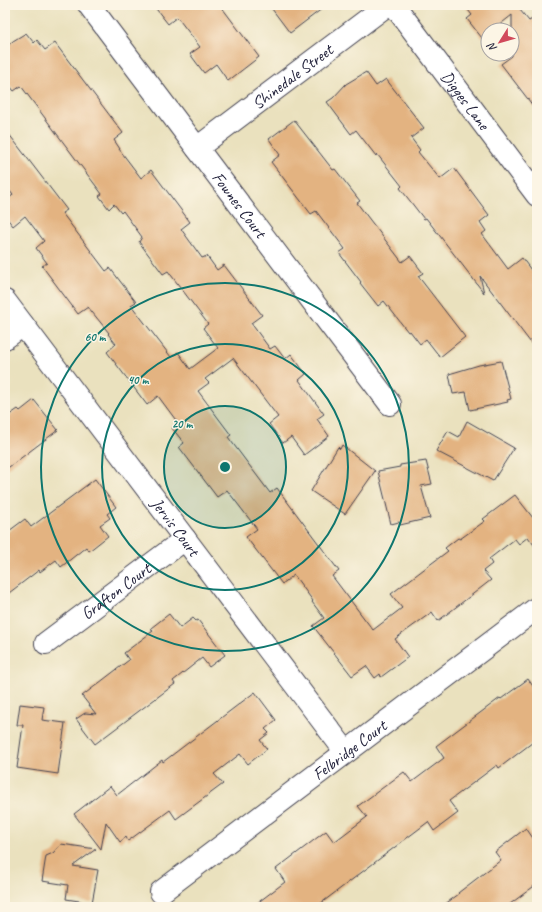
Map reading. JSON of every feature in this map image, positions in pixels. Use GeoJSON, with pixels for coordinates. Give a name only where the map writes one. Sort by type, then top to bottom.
{"type":"FeatureCollection","features":[{"type":"Feature","properties":{"kind":"street","name":"Fownes Court"},"geometry":{"type":"LineString","coordinates":[[89,5],[390,404]]}},
{"type":"Feature","properties":{"kind":"street","name":"Shinedale Street"},"geometry":{"type":"LineString","coordinates":[[197,148],[387,5]]}},
{"type":"Feature","properties":{"kind":"street","name":"Digges Lane"},"geometry":{"type":"LineString","coordinates":[[394,5],[537,195]]}},
{"type":"Feature","properties":{"kind":"street","name":"Jervis Court"},"geometry":{"type":"LineString","coordinates":[[5,301],[346,752]]}},
{"type":"Feature","properties":{"kind":"street"},"geometry":{"type":"LineString","coordinates":[[5,338],[23,325]]}},
{"type":"Feature","properties":{"kind":"street","name":"Grafton Court"},"geometry":{"type":"LineString","coordinates":[[46,643],[185,538]]}},
{"type":"Feature","properties":{"kind":"street","name":"Felbridge Court"},"geometry":{"type":"LineString","coordinates":[[161,892],[537,608]]}},
{"type":"Feature","properties":{"kind":"building"},"geometry":{"type":"Polygon","coordinates":[[[153,5],[220,5],[259,57],[228,81],[216,64],[204,73],[190,54],[200,47],[177,17],[168,24],[153,5]]]}},
{"type":"Feature","properties":{"kind":"building"},"geometry":{"type":"Polygon","coordinates":[[[269,5],[327,5],[290,33],[269,5]]]}},
{"type":"Feature","properties":{"kind":"building"},"geometry":{"type":"Polygon","coordinates":[[[464,5],[526,5],[520,10],[529,21],[537,16],[537,111],[501,64],[504,62],[520,62],[520,22],[512,22],[512,15],[503,22],[480,22],[480,35],[467,19],[472,15],[464,5]]]}},
{"type":"Feature","properties":{"kind":"building"},"geometry":{"type":"Polygon","coordinates":[[[26,33],[34,43],[37,40],[45,50],[55,43],[123,133],[114,140],[141,178],[151,170],[190,222],[181,229],[202,258],[207,256],[217,270],[224,265],[262,315],[251,323],[270,349],[275,346],[285,359],[291,354],[306,374],[299,380],[324,414],[317,419],[329,436],[304,455],[291,437],[283,443],[269,424],[278,417],[233,358],[205,379],[209,383],[198,391],[231,435],[228,437],[270,493],[277,488],[339,571],[332,576],[373,630],[402,608],[391,594],[448,551],[445,548],[485,521],[483,519],[515,495],[537,523],[537,549],[528,537],[519,544],[515,539],[489,559],[492,564],[483,571],[491,580],[438,621],[432,612],[395,639],[408,657],[381,677],[380,674],[375,678],[366,666],[352,676],[313,626],[324,618],[294,575],[282,584],[246,537],[257,529],[227,490],[217,497],[179,447],[184,443],[172,428],[178,423],[158,396],[147,405],[107,352],[116,344],[108,334],[109,333],[88,307],[78,314],[42,266],[47,263],[36,248],[44,241],[25,216],[13,226],[5,216],[5,201],[13,195],[5,185],[5,129],[67,210],[62,213],[106,271],[110,268],[136,302],[131,305],[171,357],[178,352],[190,369],[218,348],[203,328],[208,324],[168,271],[163,274],[139,242],[142,237],[123,211],[121,213],[114,204],[109,209],[99,196],[102,194],[21,86],[14,91],[5,80],[5,48],[26,33]]]}},
{"type":"Feature","properties":{"kind":"building"},"geometry":{"type":"Polygon","coordinates":[[[366,72],[376,86],[386,79],[424,128],[411,138],[420,150],[418,152],[440,179],[454,168],[489,215],[480,222],[486,231],[482,234],[508,269],[522,258],[537,278],[537,351],[480,276],[484,293],[426,218],[424,219],[400,188],[402,186],[377,154],[376,156],[356,130],[351,134],[327,102],[333,98],[346,84],[366,72]]]}},
{"type":"Feature","properties":{"kind":"building"},"geometry":{"type":"Polygon","coordinates":[[[294,120],[333,170],[335,169],[360,201],[357,203],[402,262],[410,256],[423,273],[418,276],[465,337],[440,357],[426,339],[420,344],[410,331],[408,332],[384,301],[378,306],[339,253],[345,249],[316,211],[311,214],[271,162],[280,155],[269,139],[294,120]]]}},
{"type":"Feature","properties":{"kind":"building"},"geometry":{"type":"Polygon","coordinates":[[[501,361],[511,399],[507,400],[508,402],[470,410],[466,392],[453,394],[449,374],[479,365],[501,361]]]}},
{"type":"Feature","properties":{"kind":"building"},"geometry":{"type":"Polygon","coordinates":[[[34,400],[58,430],[5,470],[5,418],[18,409],[20,411],[34,400]]]}},
{"type":"Feature","properties":{"kind":"building"},"geometry":{"type":"Polygon","coordinates":[[[467,421],[514,448],[493,481],[436,451],[448,431],[459,437],[467,421]]]}},
{"type":"Feature","properties":{"kind":"building"},"geometry":{"type":"Polygon","coordinates":[[[342,445],[375,471],[345,514],[311,491],[338,447],[340,449],[342,445]]]}},
{"type":"Feature","properties":{"kind":"building"},"geometry":{"type":"Polygon","coordinates":[[[426,461],[432,484],[421,486],[430,518],[400,525],[399,522],[391,524],[378,471],[400,467],[400,465],[426,461]]]}},
{"type":"Feature","properties":{"kind":"building"},"geometry":{"type":"Polygon","coordinates":[[[95,479],[116,507],[107,514],[110,518],[100,525],[108,536],[89,551],[86,547],[61,567],[56,560],[40,572],[39,570],[5,596],[5,534],[25,519],[31,527],[95,479]]]}},
{"type":"Feature","properties":{"kind":"building"},"geometry":{"type":"Polygon","coordinates":[[[169,614],[180,628],[193,618],[196,621],[198,620],[225,655],[209,667],[202,658],[173,681],[175,684],[95,744],[76,719],[85,713],[96,714],[82,696],[129,660],[124,653],[153,631],[151,628],[169,614]]]}},
{"type":"Feature","properties":{"kind":"building"},"geometry":{"type":"Polygon","coordinates":[[[528,679],[537,692],[537,739],[499,768],[497,765],[449,801],[458,813],[434,831],[428,822],[316,907],[252,907],[285,882],[276,869],[326,831],[334,842],[367,817],[358,806],[404,772],[412,782],[444,758],[436,746],[528,679]]]}},
{"type":"Feature","properties":{"kind":"building"},"geometry":{"type":"Polygon","coordinates":[[[255,692],[276,720],[265,729],[269,733],[260,740],[267,749],[248,764],[240,754],[214,774],[223,784],[176,819],[170,810],[128,841],[126,837],[120,842],[106,822],[101,849],[74,814],[110,786],[117,795],[255,692]]]}},
{"type":"Feature","properties":{"kind":"building"},"geometry":{"type":"Polygon","coordinates":[[[20,704],[44,707],[42,720],[65,723],[58,774],[17,768],[23,725],[17,725],[20,704]]]}},
{"type":"Feature","properties":{"kind":"building"},"geometry":{"type":"Polygon","coordinates":[[[526,828],[537,844],[537,884],[506,907],[441,907],[501,860],[495,852],[526,828]]]}},
{"type":"Feature","properties":{"kind":"building"},"geometry":{"type":"Polygon","coordinates":[[[61,844],[96,849],[73,866],[98,870],[92,903],[66,899],[68,885],[42,881],[46,856],[53,853],[61,844]]]}}]}
